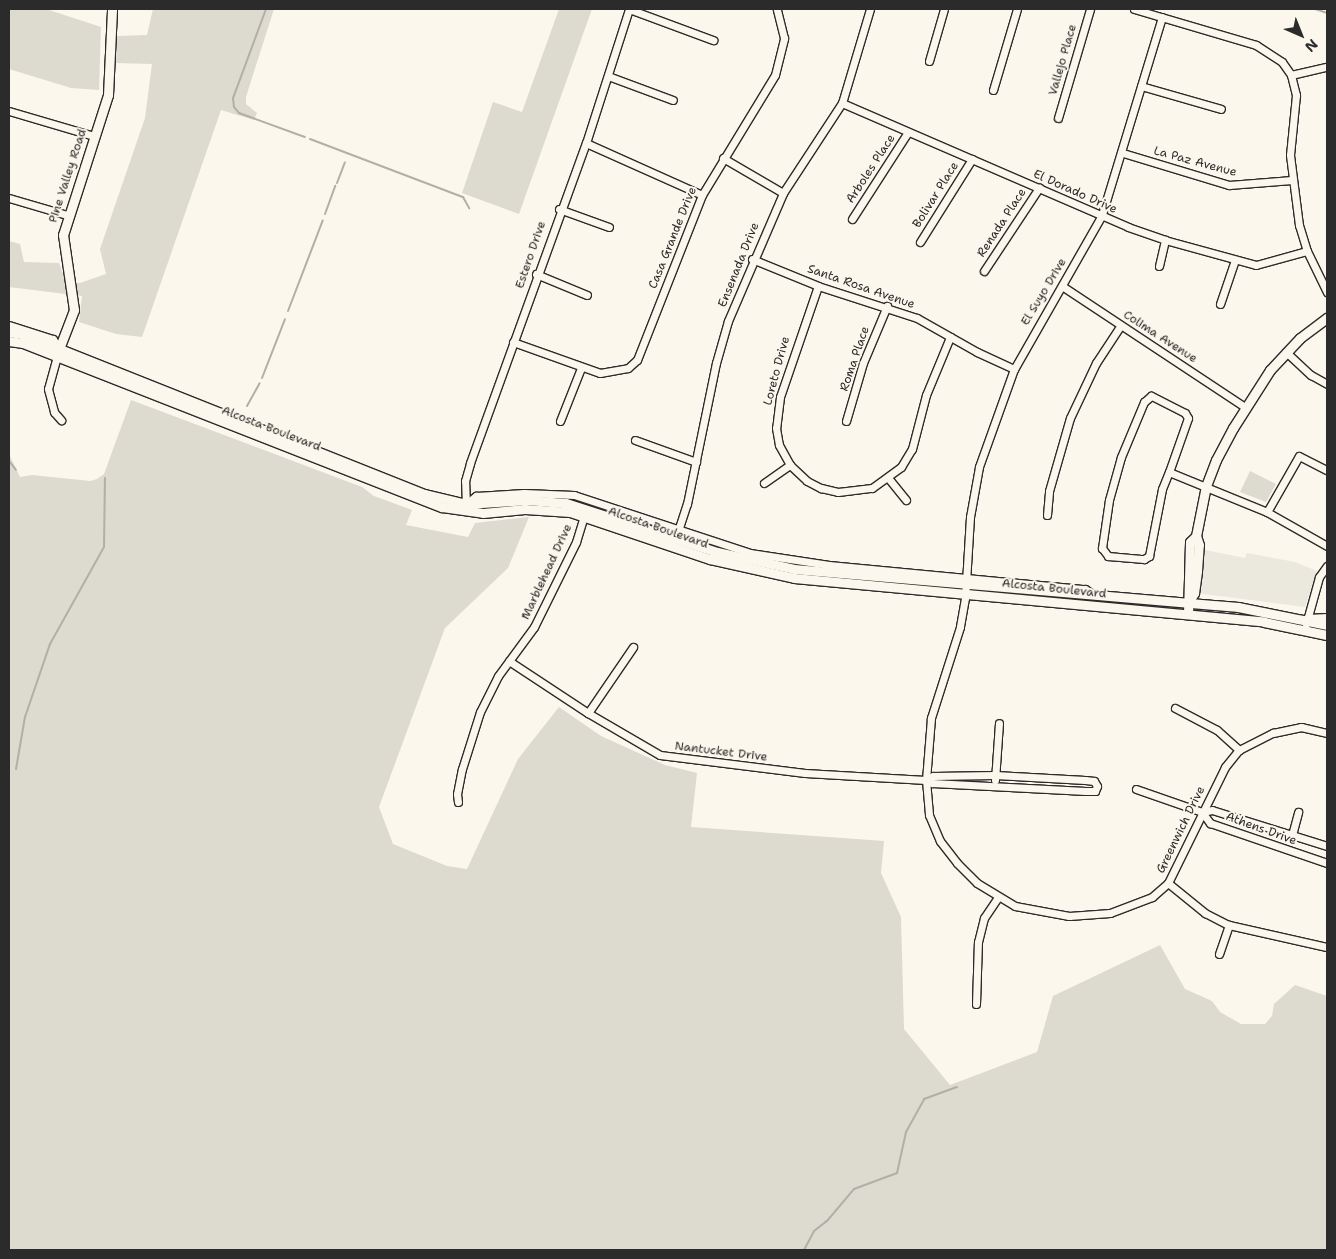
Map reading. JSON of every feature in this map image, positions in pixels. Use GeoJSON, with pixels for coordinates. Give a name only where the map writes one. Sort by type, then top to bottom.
{"type":"FeatureCollection","features":[{"type":"Feature","properties":{"kind":"main road","name":"Pine Valley Road"},"geometry":{"type":"LineString","coordinates":[[58,353],[74,310],[70,276],[63,254],[62,235],[108,95],[112,9]]}},
{"type":"Feature","properties":{"kind":"main road"},"geometry":{"type":"LineString","coordinates":[[1188,614],[1188,603],[1194,593],[1200,545],[1196,536],[1206,486],[1245,407],[1286,352],[1327,318]]}},
{"type":"Feature","properties":{"kind":"main road","name":"Alcosta Boulevard"},"geometry":{"type":"LineString","coordinates":[[9,332],[58,353],[425,494],[466,507],[548,500],[717,552],[794,569],[1096,597],[1238,607],[1308,618],[1327,625]]}},
{"type":"Feature","properties":{"kind":"main road","name":"Alcosta Boulevard"},"geometry":{"type":"LineString","coordinates":[[9,341],[58,353]]}},
{"type":"Feature","properties":{"kind":"main road","name":"Alcosta Boulevard"},"geometry":{"type":"LineString","coordinates":[[966,585],[1305,630],[1327,635]]}},
{"type":"Feature","properties":{"kind":"street"},"geometry":{"type":"LineString","coordinates":[[629,9],[713,40]]}},
{"type":"Feature","properties":{"kind":"street","name":"Estero Drive"},"geometry":{"type":"LineString","coordinates":[[466,507],[470,463],[559,209],[586,143],[629,9]]}},
{"type":"Feature","properties":{"kind":"street","name":"Casa Grande Drive"},"geometry":{"type":"LineString","coordinates":[[513,342],[581,368],[600,373],[617,372],[637,360],[702,194],[775,75],[780,61],[784,38],[777,9]]}},
{"type":"Feature","properties":{"kind":"street","name":"Ensenada Drive"},"geometry":{"type":"LineString","coordinates":[[676,539],[696,462],[716,363],[752,259],[782,193],[842,103],[870,9]]}},
{"type":"Feature","properties":{"kind":"street"},"geometry":{"type":"LineString","coordinates":[[929,61],[944,9]]}},
{"type":"Feature","properties":{"kind":"street"},"geometry":{"type":"LineString","coordinates":[[993,90],[1017,9]]}},
{"type":"Feature","properties":{"kind":"street","name":"Vallejo Place"},"geometry":{"type":"LineString","coordinates":[[1058,118],[1090,9]]}},
{"type":"Feature","properties":{"kind":"street"},"geometry":{"type":"LineString","coordinates":[[1134,9],[1256,45],[1282,62],[1291,75],[1296,95],[1290,154],[1292,180],[1307,251],[1327,292]]}},
{"type":"Feature","properties":{"kind":"street","name":"El Suyo Drive"},"geometry":{"type":"LineString","coordinates":[[966,585],[970,517],[979,466],[1014,369],[1043,314],[1062,286],[1102,215],[1123,153],[1162,17]]}},
{"type":"Feature","properties":{"kind":"street"},"geometry":{"type":"LineString","coordinates":[[1291,75],[1327,67]]}},
{"type":"Feature","properties":{"kind":"street"},"geometry":{"type":"LineString","coordinates":[[608,76],[674,100]]}},
{"type":"Feature","properties":{"kind":"street"},"geometry":{"type":"LineString","coordinates":[[1141,86],[1221,109]]}},
{"type":"Feature","properties":{"kind":"street","name":"El Dorado Drive"},"geometry":{"type":"LineString","coordinates":[[842,103],[1102,215],[1165,240],[1256,265],[1307,251]]}},
{"type":"Feature","properties":{"kind":"street"},"geometry":{"type":"LineString","coordinates":[[9,111],[94,136]]}},
{"type":"Feature","properties":{"kind":"street","name":"Arboles Place"},"geometry":{"type":"LineString","coordinates":[[852,219],[908,132]]}},
{"type":"Feature","properties":{"kind":"street"},"geometry":{"type":"LineString","coordinates":[[586,143],[702,194]]}},
{"type":"Feature","properties":{"kind":"street","name":"La Paz Avenue"},"geometry":{"type":"LineString","coordinates":[[1123,153],[1229,185],[1292,180]]}},
{"type":"Feature","properties":{"kind":"street"},"geometry":{"type":"LineString","coordinates":[[723,158],[782,193]]}},
{"type":"Feature","properties":{"kind":"street","name":"Bolivar Place"},"geometry":{"type":"LineString","coordinates":[[920,242],[972,159]]}},
{"type":"Feature","properties":{"kind":"street","name":"Renada Place"},"geometry":{"type":"LineString","coordinates":[[984,271],[1039,188]]}},
{"type":"Feature","properties":{"kind":"street"},"geometry":{"type":"LineString","coordinates":[[9,198],[68,214]]}},
{"type":"Feature","properties":{"kind":"street"},"geometry":{"type":"LineString","coordinates":[[559,209],[610,227]]}},
{"type":"Feature","properties":{"kind":"street"},"geometry":{"type":"LineString","coordinates":[[1159,266],[1165,240]]}},
{"type":"Feature","properties":{"kind":"street","name":"Santa Rosa Avenue"},"geometry":{"type":"LineString","coordinates":[[752,259],[818,286],[887,306],[1014,369]]}},
{"type":"Feature","properties":{"kind":"street"},"geometry":{"type":"LineString","coordinates":[[1220,304],[1235,260]]}},
{"type":"Feature","properties":{"kind":"street"},"geometry":{"type":"LineString","coordinates":[[536,274],[587,295]]}},
{"type":"Feature","properties":{"kind":"street","name":"Loreto Drive"},"geometry":{"type":"LineString","coordinates":[[818,286],[798,336],[777,414],[779,445],[790,465],[807,481],[838,492],[872,488],[888,479],[901,467],[912,449],[926,395],[950,337]]}},
{"type":"Feature","properties":{"kind":"street","name":"Colima Avenue"},"geometry":{"type":"LineString","coordinates":[[1062,286],[1245,407]]}},
{"type":"Feature","properties":{"kind":"street","name":"Roma Place"},"geometry":{"type":"LineString","coordinates":[[846,421],[863,363],[887,306]]}},
{"type":"Feature","properties":{"kind":"street","name":"Alcosta Boulevard"},"geometry":{"type":"LineString","coordinates":[[9,325],[53,339],[58,353]]}},
{"type":"Feature","properties":{"kind":"street"},"geometry":{"type":"LineString","coordinates":[[1047,515],[1050,491],[1070,418],[1096,363],[1121,325]]}},
{"type":"Feature","properties":{"kind":"street"},"geometry":{"type":"LineString","coordinates":[[1286,352],[1311,375],[1327,384]]}},
{"type":"Feature","properties":{"kind":"street"},"geometry":{"type":"LineString","coordinates":[[58,353],[48,389],[54,412],[61,420]]}},
{"type":"Feature","properties":{"kind":"street"},"geometry":{"type":"LineString","coordinates":[[560,421],[581,368]]}},
{"type":"Feature","properties":{"kind":"street"},"geometry":{"type":"LineString","coordinates":[[1151,396],[1185,413],[1188,418],[1170,472],[1162,489],[1149,556],[1144,559],[1108,556],[1102,548],[1121,457],[1144,402],[1151,396]]}},
{"type":"Feature","properties":{"kind":"street"},"geometry":{"type":"LineString","coordinates":[[635,440],[696,462]]}},
{"type":"Feature","properties":{"kind":"street"},"geometry":{"type":"LineString","coordinates":[[1267,512],[1299,456],[1327,470]]}},
{"type":"Feature","properties":{"kind":"street"},"geometry":{"type":"LineString","coordinates":[[764,483],[790,465]]}},
{"type":"Feature","properties":{"kind":"street"},"geometry":{"type":"LineString","coordinates":[[1170,472],[1267,512],[1327,546]]}},
{"type":"Feature","properties":{"kind":"street"},"geometry":{"type":"LineString","coordinates":[[888,479],[906,500]]}},
{"type":"Feature","properties":{"kind":"street","name":"Alcosta Boulevard"},"geometry":{"type":"LineString","coordinates":[[466,507],[476,496],[533,493],[574,495],[676,539]]}},
{"type":"Feature","properties":{"kind":"street","name":"Marblehead Drive"},"geometry":{"type":"LineString","coordinates":[[458,802],[457,794],[462,769],[480,712],[509,661],[534,626],[576,542],[586,512]]}},
{"type":"Feature","properties":{"kind":"street"},"geometry":{"type":"LineString","coordinates":[[1305,630],[1319,577],[1327,566]]}},
{"type":"Feature","properties":{"kind":"street","name":"Greenwich Drive"},"geometry":{"type":"LineString","coordinates":[[966,585],[960,627],[931,718],[926,780],[928,815],[940,841],[966,874],[1016,906],[1044,913],[1088,916],[1132,906],[1152,897],[1168,883],[1225,767],[1239,750],[1265,736],[1301,727],[1327,733]]}},
{"type":"Feature","properties":{"kind":"street","name":"Alcosta Boulevard"},"geometry":{"type":"LineString","coordinates":[[1308,618],[1327,617]]}},
{"type":"Feature","properties":{"kind":"street"},"geometry":{"type":"LineString","coordinates":[[588,713],[633,647]]}},
{"type":"Feature","properties":{"kind":"street","name":"Nantucket Drive"},"geometry":{"type":"LineString","coordinates":[[509,661],[588,713],[660,755],[806,774],[926,780],[932,783],[1090,791],[1097,786],[1092,781],[995,775],[933,776],[926,780]]}},
{"type":"Feature","properties":{"kind":"street"},"geometry":{"type":"LineString","coordinates":[[1175,708],[1218,730],[1239,750]]}},
{"type":"Feature","properties":{"kind":"street"},"geometry":{"type":"LineString","coordinates":[[995,786],[999,722]]}},
{"type":"Feature","properties":{"kind":"street"},"geometry":{"type":"LineString","coordinates":[[1040,788],[1041,777]]}},
{"type":"Feature","properties":{"kind":"street"},"geometry":{"type":"LineString","coordinates":[[1136,789],[1202,812]]}},
{"type":"Feature","properties":{"kind":"street","name":"Athens Drive"},"geometry":{"type":"LineString","coordinates":[[1327,846],[1212,810],[1202,812],[1210,823],[1327,863]]}},
{"type":"Feature","properties":{"kind":"street"},"geometry":{"type":"LineString","coordinates":[[1292,835],[1298,812]]}},
{"type":"Feature","properties":{"kind":"street"},"geometry":{"type":"LineString","coordinates":[[1168,883],[1205,914],[1229,925],[1327,947]]}},
{"type":"Feature","properties":{"kind":"street"},"geometry":{"type":"LineString","coordinates":[[976,1004],[978,942],[984,918],[998,896]]}},
{"type":"Feature","properties":{"kind":"street"},"geometry":{"type":"LineString","coordinates":[[1219,954],[1229,925]]}},
{"type":"Feature","properties":{"kind":"shaded area"},"geometry":{"type":"Polygon","coordinates":[[[9,9],[46,9],[101,27],[99,90],[71,88],[9,69],[9,9]]]}},
{"type":"Feature","properties":{"kind":"shaded area"},"geometry":{"type":"Polygon","coordinates":[[[153,9],[274,9],[246,97],[246,104],[257,113],[254,120],[221,110],[142,337],[116,334],[79,322],[82,296],[9,287],[9,241],[20,244],[24,262],[59,263],[66,282],[80,283],[106,274],[100,249],[145,118],[152,64],[116,63],[117,36],[147,35],[153,9]]]}},
{"type":"Feature","properties":{"kind":"shaded area"},"geometry":{"type":"Polygon","coordinates":[[[559,9],[592,9],[519,214],[462,193],[493,102],[522,112],[559,9]]]}},
{"type":"Feature","properties":{"kind":"shaded area"},"geometry":{"type":"Polygon","coordinates":[[[131,400],[362,487],[374,496],[412,510],[406,525],[468,537],[475,523],[529,517],[508,568],[445,628],[379,807],[393,844],[447,866],[467,869],[518,759],[559,707],[601,736],[665,765],[697,773],[691,827],[884,841],[881,873],[901,917],[904,1029],[950,1085],[1037,1052],[1053,996],[1160,945],[1185,989],[1212,1001],[1220,1012],[1241,1024],[1265,1024],[1272,1016],[1274,1004],[1295,985],[1327,996],[1327,1250],[9,1250],[9,454],[20,477],[32,475],[90,481],[97,479],[104,474],[131,400]]]}},
{"type":"Feature","properties":{"kind":"shaded area"},"geometry":{"type":"Polygon","coordinates":[[[1250,471],[1276,484],[1266,502],[1240,492],[1250,471]]]}},
{"type":"Feature","properties":{"kind":"shaded area"},"geometry":{"type":"Polygon","coordinates":[[[1205,550],[1245,558],[1247,553],[1295,562],[1317,571],[1305,607],[1203,594],[1199,591],[1205,550]]]}},
{"type":"Feature","properties":{"kind":"waterway"},"geometry":{"type":"LineString","coordinates":[[266,9],[233,98],[234,107],[239,113],[305,137]]}},
{"type":"Feature","properties":{"kind":"waterway"},"geometry":{"type":"LineString","coordinates":[[1315,9],[1327,13]]}},
{"type":"Feature","properties":{"kind":"waterway"},"geometry":{"type":"LineString","coordinates":[[310,139],[463,197],[469,208]]}},
{"type":"Feature","properties":{"kind":"waterway"},"geometry":{"type":"LineString","coordinates":[[337,183],[345,162]]}},
{"type":"Feature","properties":{"kind":"waterway"},"geometry":{"type":"LineString","coordinates":[[325,214],[335,186]]}},
{"type":"Feature","properties":{"kind":"waterway"},"geometry":{"type":"LineString","coordinates":[[288,311],[323,220]]}},
{"type":"Feature","properties":{"kind":"waterway"},"geometry":{"type":"LineString","coordinates":[[262,378],[285,319]]}},
{"type":"Feature","properties":{"kind":"waterway"},"geometry":{"type":"LineString","coordinates":[[247,406],[260,383]]}},
{"type":"Feature","properties":{"kind":"waterway"},"geometry":{"type":"LineString","coordinates":[[9,461],[16,470]]}},
{"type":"Feature","properties":{"kind":"waterway"},"geometry":{"type":"LineString","coordinates":[[16,769],[25,717],[50,644],[104,547],[105,478]]}},
{"type":"Feature","properties":{"kind":"waterway"},"geometry":{"type":"LineString","coordinates":[[804,1250],[814,1231],[827,1221],[854,1189],[897,1173],[906,1132],[924,1099],[957,1087]]}}]}
